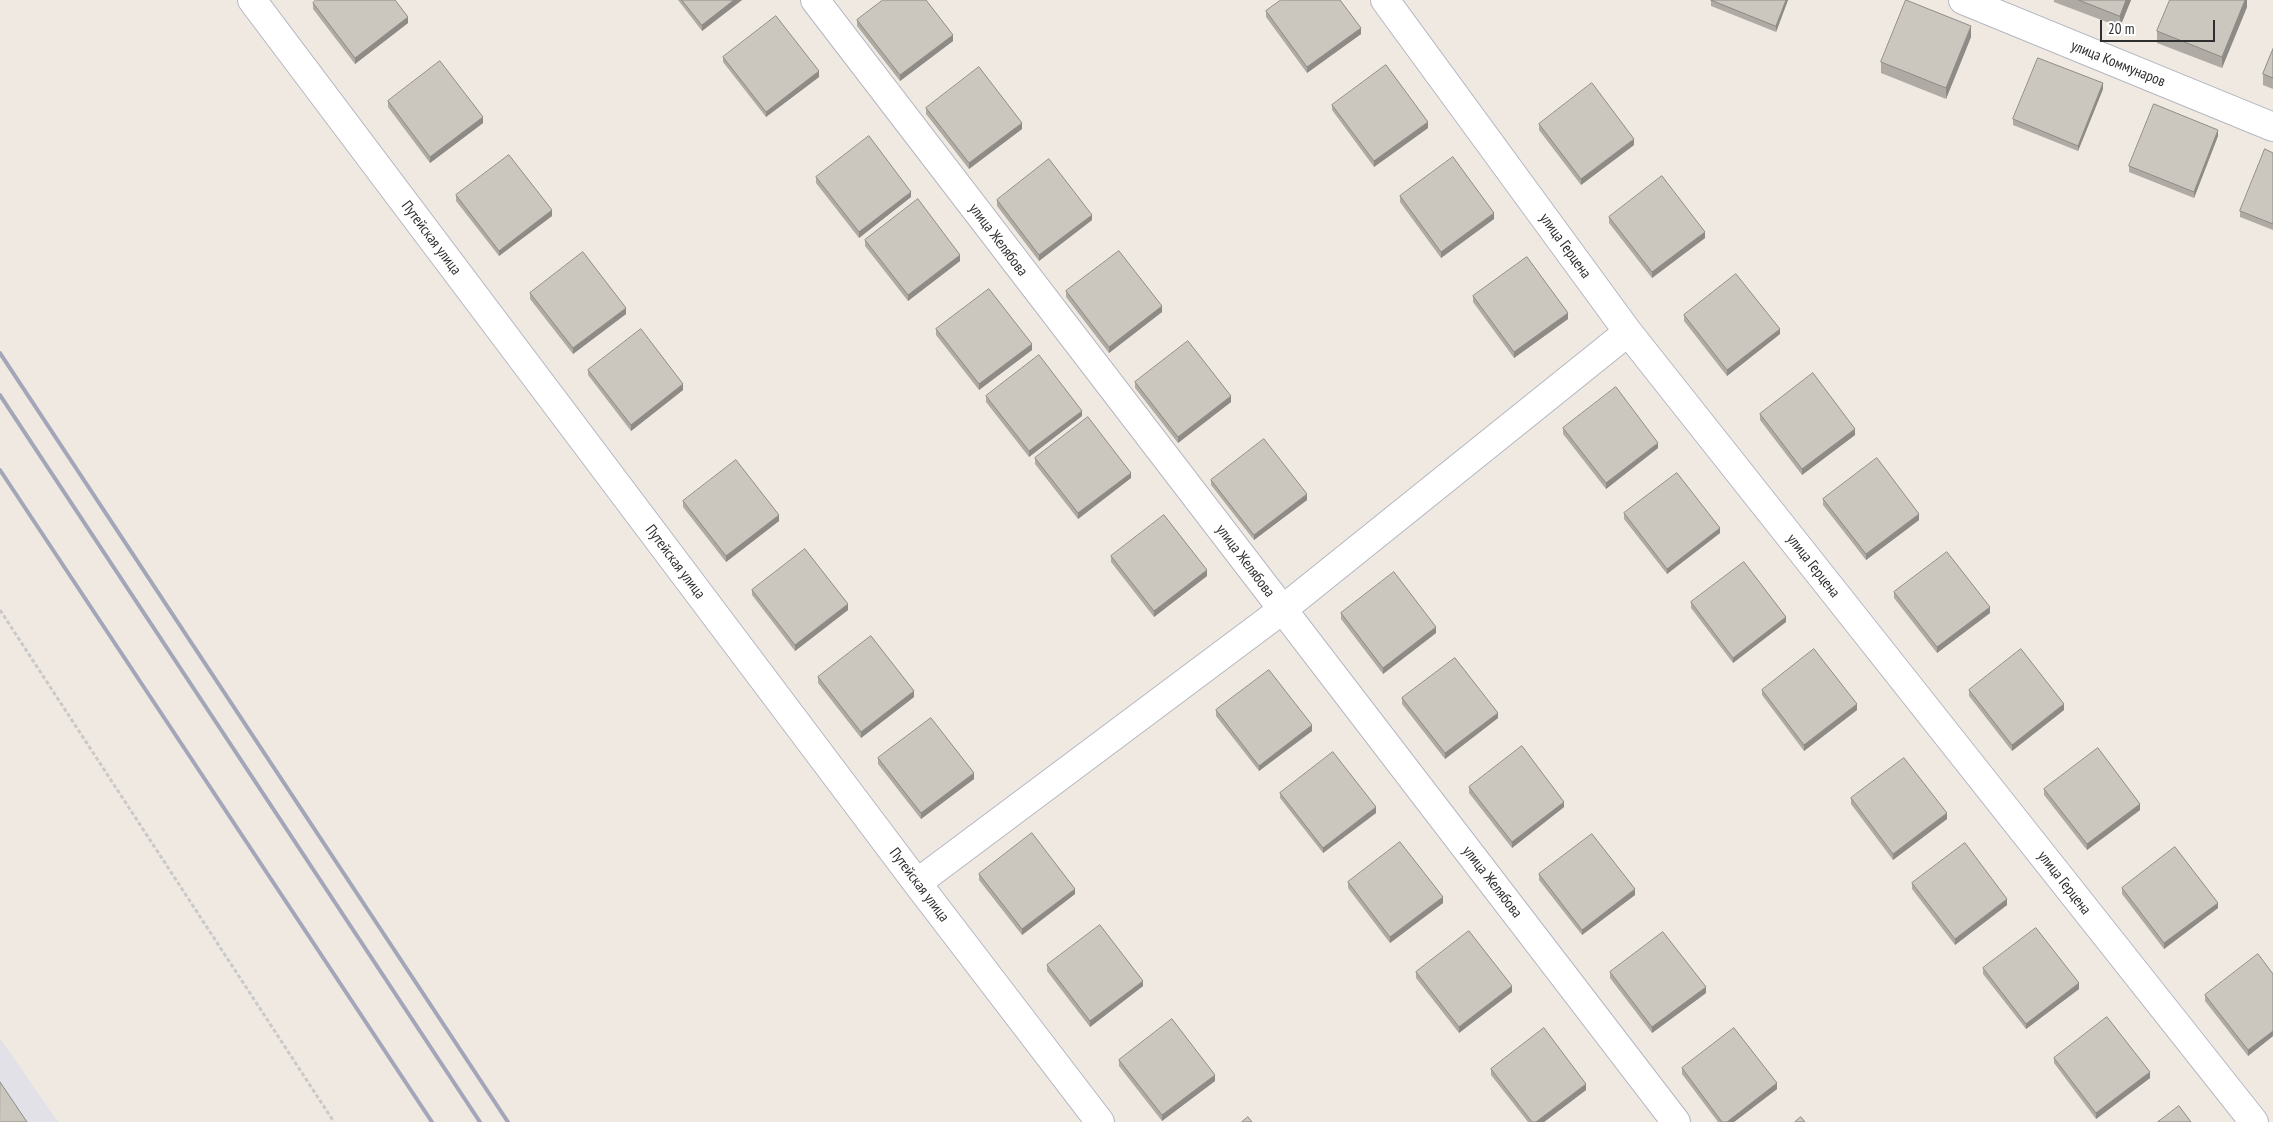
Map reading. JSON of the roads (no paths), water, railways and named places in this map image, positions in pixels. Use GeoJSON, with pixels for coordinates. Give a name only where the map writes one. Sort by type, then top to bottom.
{"type":"FeatureCollection","features":[{"type":"Feature","properties":{"kind":"street","name":"Путейская улица"},"geometry":{"type":"LineString","coordinates":[[252,0],[917,884],[1100,1122]]}},
{"type":"Feature","properties":{"kind":"street","name":"улица Желябова"},"geometry":{"type":"LineString","coordinates":[[815,0],[1676,1122]]}},
{"type":"Feature","properties":{"kind":"street","name":"улица Герцена"},"geometry":{"type":"LineString","coordinates":[[1385,0],[1628,332],[2254,1122]]}},
{"type":"Feature","properties":{"kind":"street","name":"улица Коммунаров"},"geometry":{"type":"LineString","coordinates":[[1963,0],[2273,127]]}},
{"type":"Feature","properties":{"kind":"street"},"geometry":{"type":"LineString","coordinates":[[917,884],[1282,610],[1628,332]]}},
{"type":"Feature","properties":{"kind":"railway"},"geometry":{"type":"LineString","coordinates":[[0,353],[508,1122]]}},
{"type":"Feature","properties":{"kind":"railway"},"geometry":{"type":"LineString","coordinates":[[0,395],[480,1122]]}},
{"type":"Feature","properties":{"kind":"railway"},"geometry":{"type":"LineString","coordinates":[[0,470],[432,1122]]}}]}
